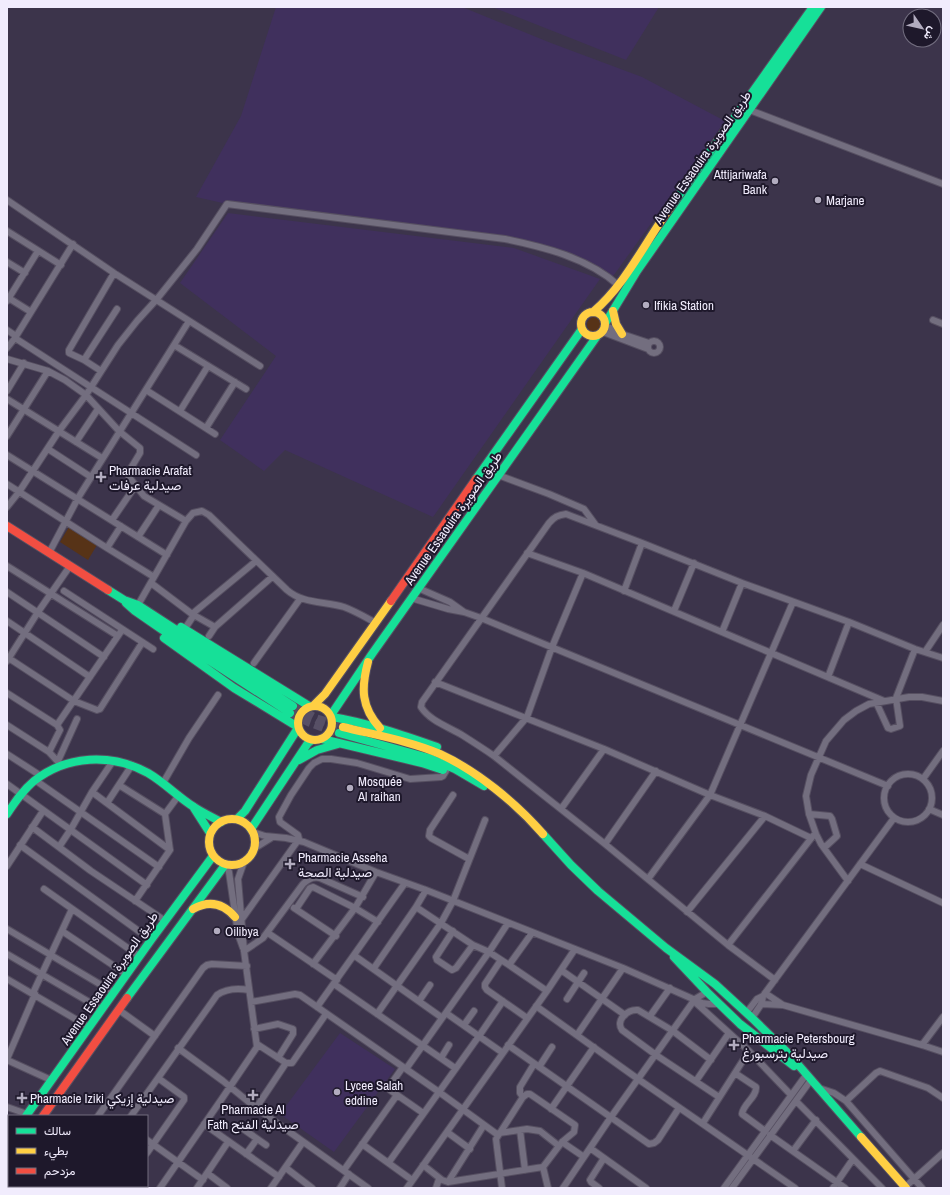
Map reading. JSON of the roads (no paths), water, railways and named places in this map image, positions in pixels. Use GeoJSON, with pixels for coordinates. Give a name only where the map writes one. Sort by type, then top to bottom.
{"type":"FeatureCollection","features":[{"type":"Feature","properties":{"kind":"main road","name":"Avenue Essaouira طريق الصويرة"},"geometry":{"type":"LineString","coordinates":[[331,716],[372,654],[498,474],[603,329],[637,271],[813,7]]}},
{"type":"Feature","properties":{"kind":"main road","name":"Avenue Essaouira طريق الصويرة"},"geometry":{"type":"LineString","coordinates":[[593,312],[606,300],[618,285],[649,237],[821,7]]}},
{"type":"Feature","properties":{"kind":"main road"},"geometry":{"type":"LineString","coordinates":[[613,311],[616,324],[622,334]]}},
{"type":"Feature","properties":{"kind":"main road"},"geometry":{"type":"LineString","coordinates":[[593,312],[600,313],[603,316],[603,329],[590,336],[587,335],[582,329],[582,319],[586,314],[593,312]]}},
{"type":"Feature","properties":{"kind":"main road","name":"Avenue Essaouira طريق الصويرة"},"geometry":{"type":"LineString","coordinates":[[312,706],[325,694],[376,623],[582,329]]}},
{"type":"Feature","properties":{"kind":"main road"},"geometry":{"type":"LineString","coordinates":[[7,526],[124,600],[138,606],[155,622],[161,636],[244,694],[298,728],[304,736],[312,740],[322,739],[422,763],[446,771],[465,771]]}},
{"type":"Feature","properties":{"kind":"main road"},"geometry":{"type":"LineString","coordinates":[[124,600],[132,609],[155,622],[291,709]]}},
{"type":"Feature","properties":{"kind":"main road"},"geometry":{"type":"LineString","coordinates":[[155,622],[174,624],[312,706],[324,708],[331,716],[332,728],[322,739]]}},
{"type":"Feature","properties":{"kind":"main road"},"geometry":{"type":"LineString","coordinates":[[372,654],[365,675],[363,695],[368,711],[381,729]]}},
{"type":"Feature","properties":{"kind":"main road"},"geometry":{"type":"LineString","coordinates":[[237,819],[245,811],[298,728],[298,720],[301,713],[312,706]]}},
{"type":"Feature","properties":{"kind":"main road"},"geometry":{"type":"LineString","coordinates":[[331,716],[414,738],[436,747],[456,756],[462,761],[465,771]]}},
{"type":"Feature","properties":{"kind":"main road"},"geometry":{"type":"LineString","coordinates":[[341,730],[430,750],[449,758],[465,771],[481,777],[533,822],[589,883],[666,948],[715,984],[751,1016],[788,1053],[847,1119],[905,1188]]}},
{"type":"Feature","properties":{"kind":"main road"},"geometry":{"type":"LineString","coordinates":[[252,830],[293,765],[312,740]]}},
{"type":"Feature","properties":{"kind":"main road"},"geometry":{"type":"LineString","coordinates":[[293,765],[304,756],[316,750],[344,744]]}},
{"type":"Feature","properties":{"kind":"main road"},"geometry":{"type":"LineString","coordinates":[[8,811],[21,794],[38,778],[60,763],[91,759],[113,760],[132,765],[148,773],[192,806],[221,822]]}},
{"type":"Feature","properties":{"kind":"main road"},"geometry":{"type":"LineString","coordinates":[[192,806],[210,833]]}},
{"type":"Feature","properties":{"kind":"main road"},"geometry":{"type":"LineString","coordinates":[[227,819],[237,819],[245,823],[252,830],[255,840],[255,848],[251,856],[244,862],[236,865],[226,865],[218,861],[213,856],[209,845],[210,833],[221,822],[227,819]]}},
{"type":"Feature","properties":{"kind":"main road","name":"Avenue Essaouira طريق الصويرة"},"geometry":{"type":"LineString","coordinates":[[27,1115],[164,920],[213,856]]}},
{"type":"Feature","properties":{"kind":"main road","name":"Avenue Essaouira طريق الصويرة"},"geometry":{"type":"LineString","coordinates":[[44,1115],[226,865]]}},
{"type":"Feature","properties":{"kind":"main road"},"geometry":{"type":"LineString","coordinates":[[192,910],[205,904],[215,904],[228,910],[238,918]]}},
{"type":"Feature","properties":{"kind":"main road"},"geometry":{"type":"LineString","coordinates":[[666,948],[718,1004],[744,1027],[809,1077]]}},
{"type":"Feature","properties":{"kind":"main road"},"geometry":{"type":"LineString","coordinates":[[707,992],[710,987],[715,984]]}},
{"type":"Feature","properties":{"kind":"main road"},"geometry":{"type":"LineString","coordinates":[[744,1027],[750,1025],[751,1016]]}},
{"type":"Feature","properties":{"kind":"street"},"geometry":{"type":"LineString","coordinates":[[745,108],[943,184]]}},
{"type":"Feature","properties":{"kind":"street"},"geometry":{"type":"LineString","coordinates":[[7,200],[114,273],[260,366]]}},
{"type":"Feature","properties":{"kind":"street"},"geometry":{"type":"LineString","coordinates":[[7,507],[19,492],[59,431],[86,395],[132,327],[157,299],[197,249],[227,204],[506,239],[525,243],[579,261],[607,275],[618,285]]}},
{"type":"Feature","properties":{"kind":"street"},"geometry":{"type":"LineString","coordinates":[[7,231],[60,265]]}},
{"type":"Feature","properties":{"kind":"street"},"geometry":{"type":"LineString","coordinates":[[7,348],[16,337],[73,244]]}},
{"type":"Feature","properties":{"kind":"street"},"geometry":{"type":"LineString","coordinates":[[31,312],[8,299],[38,251]]}},
{"type":"Feature","properties":{"kind":"street"},"geometry":{"type":"LineString","coordinates":[[7,262],[25,273]]}},
{"type":"Feature","properties":{"kind":"street"},"geometry":{"type":"LineString","coordinates":[[101,372],[84,360],[69,353],[69,350],[114,273]]}},
{"type":"Feature","properties":{"kind":"street"},"geometry":{"type":"LineString","coordinates":[[84,360],[117,309]]}},
{"type":"Feature","properties":{"kind":"street"},"geometry":{"type":"LineString","coordinates":[[933,320],[943,324]]}},
{"type":"Feature","properties":{"kind":"street"},"geometry":{"type":"LineString","coordinates":[[49,553],[78,498],[102,458],[190,321]]}},
{"type":"Feature","properties":{"kind":"street"},"geometry":{"type":"LineString","coordinates":[[603,329],[622,334],[648,346],[603,329]]}},
{"type":"Feature","properties":{"kind":"street"},"geometry":{"type":"LineString","coordinates":[[7,330],[91,387],[196,455]]}},
{"type":"Feature","properties":{"kind":"street"},"geometry":{"type":"LineString","coordinates":[[174,345],[246,389]]}},
{"type":"Feature","properties":{"kind":"street"},"geometry":{"type":"LineString","coordinates":[[7,359],[48,371],[65,380],[86,395],[119,431],[140,448],[140,453],[128,473],[128,476],[144,496],[186,521]]}},
{"type":"Feature","properties":{"kind":"street"},"geometry":{"type":"LineString","coordinates":[[7,391],[24,363]]}},
{"type":"Feature","properties":{"kind":"street"},"geometry":{"type":"LineString","coordinates":[[180,411],[208,366]]}},
{"type":"Feature","properties":{"kind":"street"},"geometry":{"type":"LineString","coordinates":[[7,436],[48,371]]}},
{"type":"Feature","properties":{"kind":"street"},"geometry":{"type":"LineString","coordinates":[[206,428],[235,382]]}},
{"type":"Feature","properties":{"kind":"street"},"geometry":{"type":"LineString","coordinates":[[146,390],[215,434]]}},
{"type":"Feature","properties":{"kind":"street"},"geometry":{"type":"LineString","coordinates":[[7,399],[102,458]]}},
{"type":"Feature","properties":{"kind":"street"},"geometry":{"type":"LineString","coordinates":[[76,442],[98,409]]}},
{"type":"Feature","properties":{"kind":"street"},"geometry":{"type":"LineString","coordinates":[[48,449],[91,477]]}},
{"type":"Feature","properties":{"kind":"street"},"geometry":{"type":"LineString","coordinates":[[7,455],[167,555]]}},
{"type":"Feature","properties":{"kind":"street"},"geometry":{"type":"LineString","coordinates":[[498,474],[584,509],[595,524]]}},
{"type":"Feature","properties":{"kind":"street"},"geometry":{"type":"LineString","coordinates":[[7,484],[106,548],[152,580],[193,615],[215,627]]}},
{"type":"Feature","properties":{"kind":"street"},"geometry":{"type":"LineString","coordinates":[[112,520],[136,485]]}},
{"type":"Feature","properties":{"kind":"street"},"geometry":{"type":"LineString","coordinates":[[138,537],[159,505]]}},
{"type":"Feature","properties":{"kind":"street"},"geometry":{"type":"LineString","coordinates":[[138,606],[186,521],[193,513],[197,511],[206,513],[291,594],[300,599],[346,608],[376,623]]}},
{"type":"Feature","properties":{"kind":"street"},"geometry":{"type":"LineString","coordinates":[[775,980],[728,945],[605,844],[494,756],[478,745],[448,729],[424,711],[421,707],[422,702],[553,518],[566,514],[595,524],[742,583],[849,622],[915,649],[943,658]]}},
{"type":"Feature","properties":{"kind":"street"},"geometry":{"type":"LineString","coordinates":[[106,548],[121,526]]}},
{"type":"Feature","properties":{"kind":"street"},"geometry":{"type":"LineString","coordinates":[[624,590],[642,543]]}},
{"type":"Feature","properties":{"kind":"street"},"geometry":{"type":"LineString","coordinates":[[527,553],[583,573],[884,701]]}},
{"type":"Feature","properties":{"kind":"street"},"geometry":{"type":"LineString","coordinates":[[186,626],[193,615],[256,561]]}},
{"type":"Feature","properties":{"kind":"street"},"geometry":{"type":"LineString","coordinates":[[674,611],[694,563]]}},
{"type":"Feature","properties":{"kind":"street"},"geometry":{"type":"LineString","coordinates":[[7,566],[118,636]]}},
{"type":"Feature","properties":{"kind":"street"},"geometry":{"type":"LineString","coordinates":[[70,566],[7,659],[74,701],[99,710],[142,642]]}},
{"type":"Feature","properties":{"kind":"street"},"geometry":{"type":"LineString","coordinates":[[494,756],[527,717],[552,647],[583,573]]}},
{"type":"Feature","properties":{"kind":"street"},"geometry":{"type":"LineString","coordinates":[[209,636],[215,627],[272,576]]}},
{"type":"Feature","properties":{"kind":"street"},"geometry":{"type":"LineString","coordinates":[[722,632],[742,583]]}},
{"type":"Feature","properties":{"kind":"street"},"geometry":{"type":"LineString","coordinates":[[418,588],[450,602],[464,612]]}},
{"type":"Feature","properties":{"kind":"street"},"geometry":{"type":"LineString","coordinates":[[64,591],[153,649]]}},
{"type":"Feature","properties":{"kind":"street"},"geometry":{"type":"LineString","coordinates":[[7,592],[104,657]]}},
{"type":"Feature","properties":{"kind":"street"},"geometry":{"type":"LineString","coordinates":[[411,598],[481,618],[819,756],[888,786]]}},
{"type":"Feature","properties":{"kind":"street"},"geometry":{"type":"LineString","coordinates":[[254,663],[300,599]]}},
{"type":"Feature","properties":{"kind":"street"},"geometry":{"type":"LineString","coordinates":[[648,880],[710,795],[793,602]]}},
{"type":"Feature","properties":{"kind":"street"},"geometry":{"type":"LineString","coordinates":[[7,621],[90,678]]}},
{"type":"Feature","properties":{"kind":"street"},"geometry":{"type":"LineString","coordinates":[[828,677],[849,622]]}},
{"type":"Feature","properties":{"kind":"street"},"geometry":{"type":"LineString","coordinates":[[926,652],[943,625]]}},
{"type":"Feature","properties":{"kind":"street"},"geometry":{"type":"LineString","coordinates":[[57,725],[122,630]]}},
{"type":"Feature","properties":{"kind":"street"},"geometry":{"type":"LineString","coordinates":[[876,702],[888,728],[898,728],[901,725],[896,698],[915,649]]}},
{"type":"Feature","properties":{"kind":"street"},"geometry":{"type":"LineString","coordinates":[[435,682],[527,717],[710,795],[813,836],[824,848],[848,881]]}},
{"type":"Feature","properties":{"kind":"street"},"geometry":{"type":"LineString","coordinates":[[7,693],[57,725],[60,730],[49,752]]}},
{"type":"Feature","properties":{"kind":"street"},"geometry":{"type":"LineString","coordinates":[[163,784],[189,738],[218,695]]}},
{"type":"Feature","properties":{"kind":"street"},"geometry":{"type":"LineString","coordinates":[[728,945],[813,836],[806,796],[811,775],[826,741],[844,720],[869,704],[896,698],[922,697],[943,701]]}},
{"type":"Feature","properties":{"kind":"street"},"geometry":{"type":"LineString","coordinates":[[7,725],[49,752],[60,763],[76,719]]}},
{"type":"Feature","properties":{"kind":"street"},"geometry":{"type":"LineString","coordinates":[[561,809],[604,749]]}},
{"type":"Feature","properties":{"kind":"street"},"geometry":{"type":"LineString","coordinates":[[923,780],[943,751]]}},
{"type":"Feature","properties":{"kind":"street"},"geometry":{"type":"LineString","coordinates":[[7,754],[80,812],[159,868]]}},
{"type":"Feature","properties":{"kind":"street"},"geometry":{"type":"LineString","coordinates":[[299,840],[299,836],[280,822],[279,817],[291,795],[309,768],[318,761],[331,758],[357,763],[410,780],[441,778],[446,771]]}},
{"type":"Feature","properties":{"kind":"street"},"geometry":{"type":"LineString","coordinates":[[59,847],[71,830],[92,792],[113,760]]}},
{"type":"Feature","properties":{"kind":"street"},"geometry":{"type":"LineString","coordinates":[[107,803],[132,765]]}},
{"type":"Feature","properties":{"kind":"street"},"geometry":{"type":"LineString","coordinates":[[605,844],[656,771]]}},
{"type":"Feature","properties":{"kind":"street"},"geometry":{"type":"LineString","coordinates":[[907,774],[918,776],[923,780],[931,793],[931,804],[929,809],[925,814],[914,821],[907,822],[894,818],[884,801],[888,786],[896,778],[907,774]]}},
{"type":"Feature","properties":{"kind":"street"},"geometry":{"type":"LineString","coordinates":[[7,784],[147,885]]}},
{"type":"Feature","properties":{"kind":"street"},"geometry":{"type":"LineString","coordinates":[[119,785],[164,814],[170,850],[159,868],[135,900]]}},
{"type":"Feature","properties":{"kind":"street"},"geometry":{"type":"LineString","coordinates":[[92,792],[170,850]]}},
{"type":"Feature","properties":{"kind":"street"},"geometry":{"type":"LineString","coordinates":[[164,814],[179,795]]}},
{"type":"Feature","properties":{"kind":"street"},"geometry":{"type":"LineString","coordinates":[[453,795],[430,830],[429,836],[469,859]]}},
{"type":"Feature","properties":{"kind":"street"},"geometry":{"type":"LineString","coordinates":[[929,809],[943,815]]}},
{"type":"Feature","properties":{"kind":"street"},"geometry":{"type":"LineString","coordinates":[[7,866],[43,810]]}},
{"type":"Feature","properties":{"kind":"street"},"geometry":{"type":"LineString","coordinates":[[809,814],[827,815],[832,819],[837,836],[824,848]]}},
{"type":"Feature","properties":{"kind":"street"},"geometry":{"type":"LineString","coordinates":[[687,912],[765,816]]}},
{"type":"Feature","properties":{"kind":"street"},"geometry":{"type":"LineString","coordinates":[[751,1016],[757,999],[764,994],[775,980],[894,818]]}},
{"type":"Feature","properties":{"kind":"street"},"geometry":{"type":"LineString","coordinates":[[377,1014],[441,923],[453,901],[485,820]]}},
{"type":"Feature","properties":{"kind":"street"},"geometry":{"type":"LineString","coordinates":[[32,827],[164,920]]}},
{"type":"Feature","properties":{"kind":"street"},"geometry":{"type":"LineString","coordinates":[[252,830],[261,835],[273,838],[299,840],[376,872],[426,890],[623,968],[695,1000],[706,1004],[718,1004]]}},
{"type":"Feature","properties":{"kind":"street"},"geometry":{"type":"LineString","coordinates":[[255,848],[265,841],[273,838]]}},
{"type":"Feature","properties":{"kind":"street"},"geometry":{"type":"LineString","coordinates":[[238,918],[299,840]]}},
{"type":"Feature","properties":{"kind":"street"},"geometry":{"type":"LineString","coordinates":[[20,845],[150,940]]}},
{"type":"Feature","properties":{"kind":"street"},"geometry":{"type":"LineString","coordinates":[[160,1188],[256,1050],[257,1044],[247,966],[244,951],[239,939],[238,879],[244,862]]}},
{"type":"Feature","properties":{"kind":"street"},"geometry":{"type":"LineString","coordinates":[[860,864],[943,902]]}},
{"type":"Feature","properties":{"kind":"street"},"geometry":{"type":"LineString","coordinates":[[226,865],[229,872],[238,918]]}},
{"type":"Feature","properties":{"kind":"street"},"geometry":{"type":"LineString","coordinates":[[314,964],[356,908],[376,872]]}},
{"type":"Feature","properties":{"kind":"street"},"geometry":{"type":"LineString","coordinates":[[244,951],[268,933],[306,881],[314,877],[320,878],[363,896]]}},
{"type":"Feature","properties":{"kind":"street"},"geometry":{"type":"LineString","coordinates":[[317,1007],[355,956],[405,883]]}},
{"type":"Feature","properties":{"kind":"street"},"geometry":{"type":"LineString","coordinates":[[296,909],[310,888],[313,888],[356,908],[378,922]]}},
{"type":"Feature","properties":{"kind":"street"},"geometry":{"type":"LineString","coordinates":[[44,889],[139,956]]}},
{"type":"Feature","properties":{"kind":"street"},"geometry":{"type":"LineString","coordinates":[[374,968],[426,890]]}},
{"type":"Feature","properties":{"kind":"street"},"geometry":{"type":"LineString","coordinates":[[289,905],[336,936]]}},
{"type":"Feature","properties":{"kind":"street"},"geometry":{"type":"LineString","coordinates":[[416,907],[473,945],[489,952],[547,991]]}},
{"type":"Feature","properties":{"kind":"street"},"geometry":{"type":"LineString","coordinates":[[51,1080],[7,1060],[50,955],[72,909]]}},
{"type":"Feature","properties":{"kind":"street"},"geometry":{"type":"LineString","coordinates":[[423,1113],[390,1090],[390,1087],[444,1015],[508,923]]}},
{"type":"Feature","properties":{"kind":"street"},"geometry":{"type":"LineString","coordinates":[[7,929],[113,992]]}},
{"type":"Feature","properties":{"kind":"street"},"geometry":{"type":"LineString","coordinates":[[62,930],[126,974]]}},
{"type":"Feature","properties":{"kind":"street"},"geometry":{"type":"LineString","coordinates":[[453,931],[436,957],[437,960],[452,970],[456,968],[473,945]]}},
{"type":"Feature","properties":{"kind":"street"},"geometry":{"type":"LineString","coordinates":[[268,933],[314,964],[377,1014],[455,1068]]}},
{"type":"Feature","properties":{"kind":"street"},"geometry":{"type":"LineString","coordinates":[[509,965],[532,933]]}},
{"type":"Feature","properties":{"kind":"street"},"geometry":{"type":"LineString","coordinates":[[407,1188],[547,991],[575,949]]}},
{"type":"Feature","properties":{"kind":"street"},"geometry":{"type":"LineString","coordinates":[[7,954],[101,1009]]}},
{"type":"Feature","properties":{"kind":"street"},"geometry":{"type":"LineString","coordinates":[[355,956],[419,1001],[464,1025],[503,1053]]}},
{"type":"Feature","properties":{"kind":"street"},"geometry":{"type":"LineString","coordinates":[[501,960],[485,986],[487,990],[527,1018]]}},
{"type":"Feature","properties":{"kind":"street"},"geometry":{"type":"LineString","coordinates":[[99,1115],[204,967],[212,964],[247,966]]}},
{"type":"Feature","properties":{"kind":"street"},"geometry":{"type":"LineString","coordinates":[[577,1035],[623,968]]}},
{"type":"Feature","properties":{"kind":"street"},"geometry":{"type":"LineString","coordinates":[[561,970],[625,1015]]}},
{"type":"Feature","properties":{"kind":"street"},"geometry":{"type":"LineString","coordinates":[[567,999],[584,973]]}},
{"type":"Feature","properties":{"kind":"street"},"geometry":{"type":"LineString","coordinates":[[7,979],[88,1027]]}},
{"type":"Feature","properties":{"kind":"street"},"geometry":{"type":"LineString","coordinates":[[419,1001],[430,985]]}},
{"type":"Feature","properties":{"kind":"street"},"geometry":{"type":"LineString","coordinates":[[132,1115],[178,1048],[219,993],[236,988],[249,990]]}},
{"type":"Feature","properties":{"kind":"street"},"geometry":{"type":"LineString","coordinates":[[650,1016],[670,988]]}},
{"type":"Feature","properties":{"kind":"street"},"geometry":{"type":"LineString","coordinates":[[563,1188],[611,1117],[695,1000],[707,992]]}},
{"type":"Feature","properties":{"kind":"street"},"geometry":{"type":"LineString","coordinates":[[251,1002],[298,994],[498,1134],[528,1129],[540,1131],[584,1157]]}},
{"type":"Feature","properties":{"kind":"street"},"geometry":{"type":"LineString","coordinates":[[751,1016],[763,1001],[764,994]]}},
{"type":"Feature","properties":{"kind":"street"},"geometry":{"type":"LineString","coordinates":[[764,994],[784,1005],[922,1044],[943,1052]]}},
{"type":"Feature","properties":{"kind":"street"},"geometry":{"type":"LineString","coordinates":[[695,1000],[749,1051],[791,1095]]}},
{"type":"Feature","properties":{"kind":"street"},"geometry":{"type":"LineString","coordinates":[[389,1162],[503,1001]]}},
{"type":"Feature","properties":{"kind":"street"},"geometry":{"type":"LineString","coordinates":[[761,1004],[784,1005]]}},
{"type":"Feature","properties":{"kind":"street"},"geometry":{"type":"LineString","coordinates":[[536,1006],[679,1108],[796,1188]]}},
{"type":"Feature","properties":{"kind":"street"},"geometry":{"type":"LineString","coordinates":[[119,1010],[155,1036]]}},
{"type":"Feature","properties":{"kind":"street"},"geometry":{"type":"LineString","coordinates":[[711,1060],[673,1031],[650,1016],[635,1010],[630,1011],[620,1022],[620,1029],[719,1097]]}},
{"type":"Feature","properties":{"kind":"street"},"geometry":{"type":"LineString","coordinates":[[464,1025],[474,1011]]}},
{"type":"Feature","properties":{"kind":"street"},"geometry":{"type":"LineString","coordinates":[[257,1044],[286,1063],[290,1064],[293,1062],[326,1014]]}},
{"type":"Feature","properties":{"kind":"street"},"geometry":{"type":"LineString","coordinates":[[922,1044],[943,1017]]}},
{"type":"Feature","properties":{"kind":"street"},"geometry":{"type":"LineString","coordinates":[[254,1029],[278,1024],[293,1029],[294,1033],[278,1058]]}},
{"type":"Feature","properties":{"kind":"street"},"geometry":{"type":"LineString","coordinates":[[696,1081],[729,1033]]}},
{"type":"Feature","properties":{"kind":"street"},"geometry":{"type":"LineString","coordinates":[[508,1045],[566,1087],[650,1144],[658,1140],[679,1108]]}},
{"type":"Feature","properties":{"kind":"street"},"geometry":{"type":"LineString","coordinates":[[441,1058],[449,1046]]}},
{"type":"Feature","properties":{"kind":"street"},"geometry":{"type":"LineString","coordinates":[[523,1097],[519,1088],[552,1047]]}},
{"type":"Feature","properties":{"kind":"street"},"geometry":{"type":"LineString","coordinates":[[551,1109],[594,1047]]}},
{"type":"Feature","properties":{"kind":"street"},"geometry":{"type":"LineString","coordinates":[[178,1048],[256,1108],[368,1188]]}},
{"type":"Feature","properties":{"kind":"street"},"geometry":{"type":"LineString","coordinates":[[703,1123],[749,1051]]}},
{"type":"Feature","properties":{"kind":"street"},"geometry":{"type":"LineString","coordinates":[[256,1108],[286,1063]]}},
{"type":"Feature","properties":{"kind":"street"},"geometry":{"type":"LineString","coordinates":[[846,1101],[880,1071],[928,1088],[943,1098]]}},
{"type":"Feature","properties":{"kind":"street"},"geometry":{"type":"LineString","coordinates":[[735,1072],[756,1087],[755,1093],[743,1110],[742,1114],[764,1131]]}},
{"type":"Feature","properties":{"kind":"street"},"geometry":{"type":"LineString","coordinates":[[732,1188],[764,1131],[791,1095],[809,1077]]}},
{"type":"Feature","properties":{"kind":"street"},"geometry":{"type":"LineString","coordinates":[[724,1188],[770,1135],[796,1100],[809,1077]]}},
{"type":"Feature","properties":{"kind":"street"},"geometry":{"type":"LineString","coordinates":[[148,1152],[184,1100],[184,1097],[158,1078]]}},
{"type":"Feature","properties":{"kind":"street"},"geometry":{"type":"LineString","coordinates":[[818,1088],[834,1093],[846,1101],[922,1188]]}},
{"type":"Feature","properties":{"kind":"street"},"geometry":{"type":"LineString","coordinates":[[423,1165],[439,1179],[445,1182],[448,1182],[500,1174],[543,1167],[560,1144],[574,1132],[575,1125],[530,1094],[525,1094],[498,1134],[496,1142],[500,1174],[502,1188]]}},
{"type":"Feature","properties":{"kind":"street"},"geometry":{"type":"LineString","coordinates":[[340,1188],[346,1172],[362,1144],[397,1095]]}},
{"type":"Feature","properties":{"kind":"street"},"geometry":{"type":"LineString","coordinates":[[796,1100],[882,1188]]}},
{"type":"Feature","properties":{"kind":"street"},"geometry":{"type":"LineString","coordinates":[[7,1107],[27,1115]]}},
{"type":"Feature","properties":{"kind":"street"},"geometry":{"type":"LineString","coordinates":[[793,1151],[816,1120]]}},
{"type":"Feature","properties":{"kind":"street"},"geometry":{"type":"LineString","coordinates":[[204,1124],[279,1177]]}},
{"type":"Feature","properties":{"kind":"street"},"geometry":{"type":"LineString","coordinates":[[448,1182],[484,1125]]}},
{"type":"Feature","properties":{"kind":"street"},"geometry":{"type":"LineString","coordinates":[[239,1126],[266,1145]]}},
{"type":"Feature","properties":{"kind":"street"},"geometry":{"type":"LineString","coordinates":[[520,1130],[525,1170]]}},
{"type":"Feature","properties":{"kind":"street"},"geometry":{"type":"LineString","coordinates":[[447,1132],[470,1149]]}},
{"type":"Feature","properties":{"kind":"street"},"geometry":{"type":"LineString","coordinates":[[770,1135],[845,1188]]}},
{"type":"Feature","properties":{"kind":"street"},"geometry":{"type":"LineString","coordinates":[[246,1154],[256,1139]]}},
{"type":"Feature","properties":{"kind":"street"},"geometry":{"type":"LineString","coordinates":[[148,1141],[203,1180]]}},
{"type":"Feature","properties":{"kind":"street"},"geometry":{"type":"LineString","coordinates":[[197,1188],[228,1142]]}},
{"type":"Feature","properties":{"kind":"street"},"geometry":{"type":"LineString","coordinates":[[271,1188],[303,1142]]}},
{"type":"Feature","properties":{"kind":"street"},"geometry":{"type":"LineString","coordinates":[[362,1144],[412,1180]]}},
{"type":"Feature","properties":{"kind":"street"},"geometry":{"type":"LineString","coordinates":[[590,1148],[646,1188]]}},
{"type":"Feature","properties":{"kind":"street"},"geometry":{"type":"LineString","coordinates":[[905,1188],[943,1153]]}},
{"type":"Feature","properties":{"kind":"street"},"geometry":{"type":"LineString","coordinates":[[600,1188],[590,1180],[604,1158]]}},
{"type":"Feature","properties":{"kind":"street"},"geometry":{"type":"LineString","coordinates":[[833,1188],[853,1159]]}},
{"type":"Feature","properties":{"kind":"street"},"geometry":{"type":"LineString","coordinates":[[543,1167],[548,1188]]}},
{"type":"Feature","properties":{"kind":"street"},"geometry":{"type":"LineString","coordinates":[[286,1168],[312,1188]]}},
{"type":"Feature","properties":{"kind":"street"},"geometry":{"type":"LineString","coordinates":[[207,1173],[227,1188]]}},
{"type":"Feature","properties":{"kind":"street"},"geometry":{"type":"LineString","coordinates":[[436,1188],[439,1179]]}},
{"type":"Feature","properties":{"kind":"tunnel"},"geometry":{"type":"LineString","coordinates":[[293,706],[317,719],[343,727]]}},
{"type":"Feature","properties":{"kind":"tunnel"},"geometry":{"type":"LineString","coordinates":[[290,713],[339,733]]}},
{"type":"Feature","properties":{"kind":"place","name":"Attijariwafa Bank"},"geometry":{"type":"Point","coordinates":[775,181]}},
{"type":"Feature","properties":{"kind":"place","name":"Marjane"},"geometry":{"type":"Point","coordinates":[818,200]}},
{"type":"Feature","properties":{"kind":"place","name":"Ifikia Station"},"geometry":{"type":"Point","coordinates":[646,305]}},
{"type":"Feature","properties":{"kind":"place","name":"Pharmacie Arafat صيدلية عرفات"},"geometry":{"type":"Point","coordinates":[101,477]}},
{"type":"Feature","properties":{"kind":"place","name":"Mosquée Al raihan"},"geometry":{"type":"Point","coordinates":[350,788]}},
{"type":"Feature","properties":{"kind":"place","name":"Pharmacie Asseha صيدلية الصحة"},"geometry":{"type":"Point","coordinates":[290,864]}},
{"type":"Feature","properties":{"kind":"place","name":"Oilibya"},"geometry":{"type":"Point","coordinates":[217,931]}},
{"type":"Feature","properties":{"kind":"place","name":"Pharmacie Petersbourg صيدلية بترسبورغ"},"geometry":{"type":"Point","coordinates":[734,1045]}},
{"type":"Feature","properties":{"kind":"place","name":"Lycee Salah eddine"},"geometry":{"type":"Point","coordinates":[337,1092]}},
{"type":"Feature","properties":{"kind":"place","name":"Pharmacie Al Fath صيدلية الفتح"},"geometry":{"type":"Point","coordinates":[253,1095]}},
{"type":"Feature","properties":{"kind":"place","name":"Pharmacie Iziki صيدلية إزيكي"},"geometry":{"type":"Point","coordinates":[22,1098]}}]}
